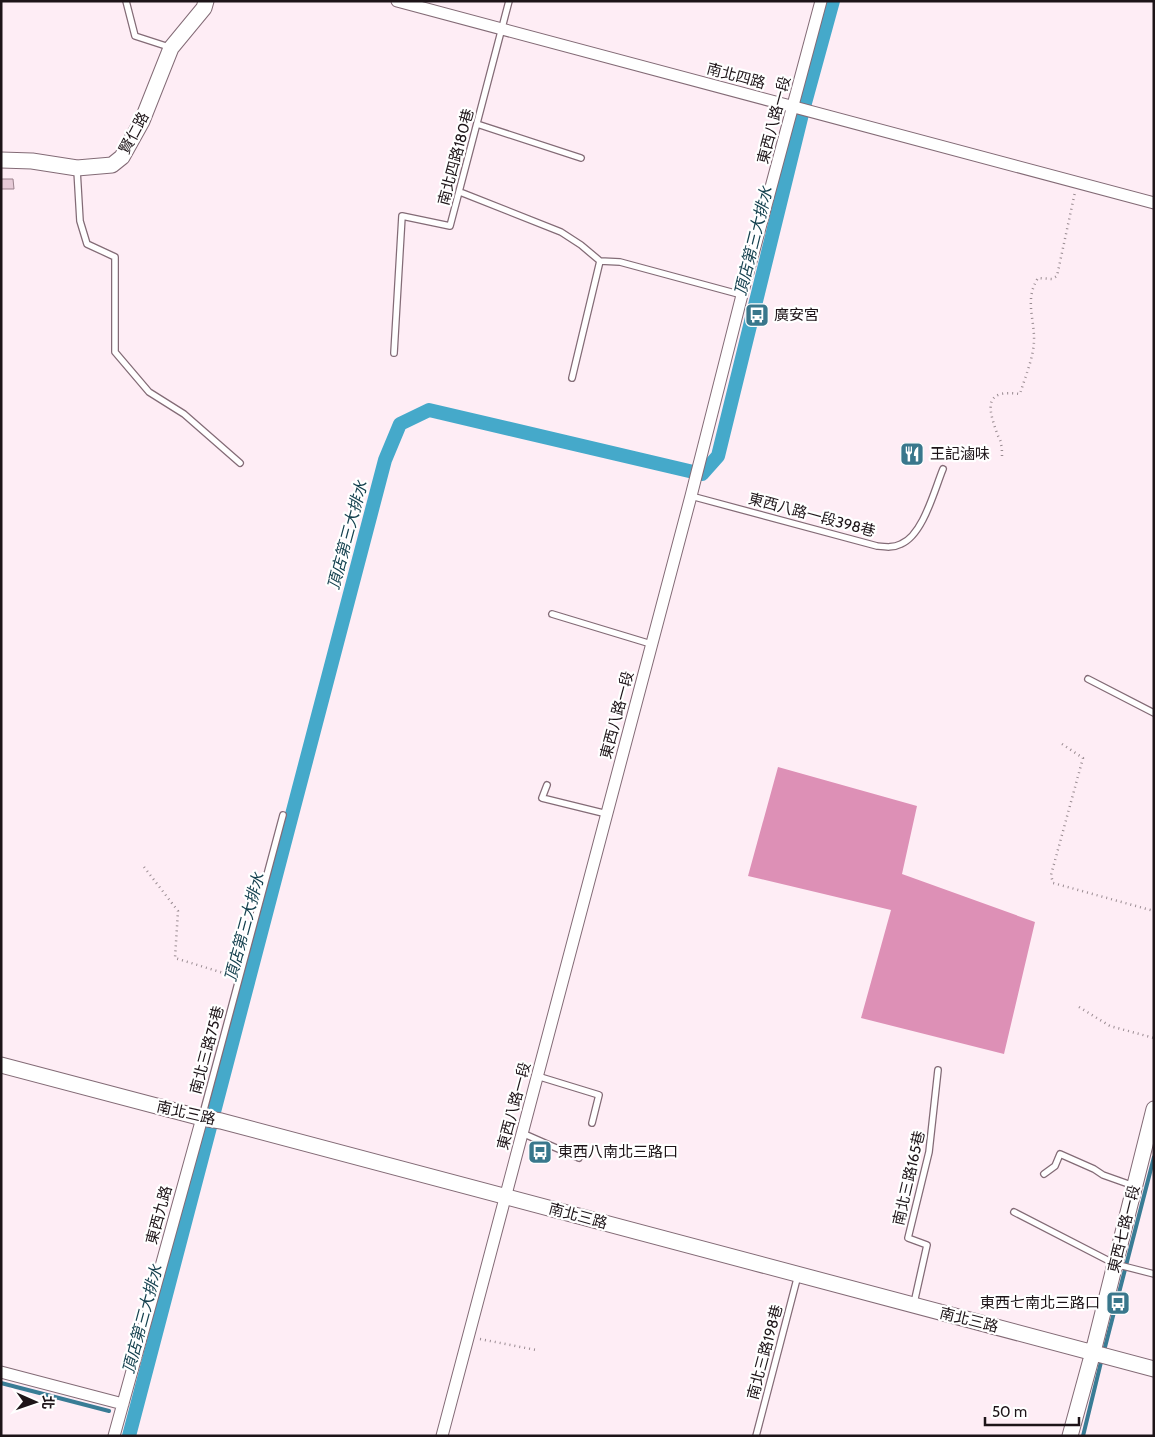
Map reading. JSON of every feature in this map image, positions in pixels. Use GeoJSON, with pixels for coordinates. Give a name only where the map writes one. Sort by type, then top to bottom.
{"type":"FeatureCollection","features":[{"type":"Feature","properties":{"kind":"street","name":"賢仁路"},"geometry":{"type":"LineString","coordinates":[[1,160],[32,161],[77,168],[112,165],[122,157],[142,121],[171,48],[204,8],[206,1]]}},
{"type":"Feature","properties":{"kind":"street","name":"南北四路"},"geometry":{"type":"LineString","coordinates":[[397,1],[1154,203]]}},
{"type":"Feature","properties":{"kind":"street","name":"東西八路一段"},"geometry":{"type":"LineString","coordinates":[[442,1436],[821,1]]}},
{"type":"Feature","properties":{"kind":"street","name":"南北三路"},"geometry":{"type":"LineString","coordinates":[[1,1065],[506,1196],[798,1276],[1154,1369]]}},
{"type":"Feature","properties":{"kind":"street","name":"東西七路一段"},"geometry":{"type":"LineString","coordinates":[[1070,1436],[1134,1186],[1151,1133],[1154,1109]]}},
{"type":"Feature","properties":{"kind":"street","name":"東西九路"},"geometry":{"type":"LineString","coordinates":[[114,1436],[202,1118]]}},
{"type":"Feature","properties":{"kind":"street"},"geometry":{"type":"LineString","coordinates":[[1,1372],[123,1404]]}},
{"type":"Feature","properties":{"kind":"lane"},"geometry":{"type":"LineString","coordinates":[[126,1],[135,36],[171,48]]}},
{"type":"Feature","properties":{"kind":"lane","name":"南北四路180巷"},"geometry":{"type":"LineString","coordinates":[[394,353],[402,216],[450,226],[509,1]]}},
{"type":"Feature","properties":{"kind":"lane"},"geometry":{"type":"LineString","coordinates":[[477,124],[581,158]]}},
{"type":"Feature","properties":{"kind":"lane"},"geometry":{"type":"LineString","coordinates":[[77,168],[80,221],[87,244],[115,257],[115,352],[149,392],[184,414],[240,463]]}},
{"type":"Feature","properties":{"kind":"lane"},"geometry":{"type":"LineString","coordinates":[[460,192],[561,232],[581,245],[600,262],[620,262],[742,296]]}},
{"type":"Feature","properties":{"kind":"lane"},"geometry":{"type":"LineString","coordinates":[[572,378],[600,262]]}},
{"type":"Feature","properties":{"kind":"lane","name":"東西八路一段398巷"},"geometry":{"type":"LineString","coordinates":[[691,496],[877,546],[892,548],[903,544],[918,529],[943,469]]}},
{"type":"Feature","properties":{"kind":"lane"},"geometry":{"type":"LineString","coordinates":[[552,614],[652,644]]}},
{"type":"Feature","properties":{"kind":"lane"},"geometry":{"type":"LineString","coordinates":[[1088,679],[1154,713]]}},
{"type":"Feature","properties":{"kind":"lane"},"geometry":{"type":"LineString","coordinates":[[547,785],[542,798],[607,814]]}},
{"type":"Feature","properties":{"kind":"lane","name":"南北三路75巷"},"geometry":{"type":"LineString","coordinates":[[202,1118],[282,815]]}},
{"type":"Feature","properties":{"kind":"lane","name":"南北三路165巷"},"geometry":{"type":"LineString","coordinates":[[913,1306],[927,1245],[908,1238],[929,1152],[938,1070]]}},
{"type":"Feature","properties":{"kind":"lane"},"geometry":{"type":"LineString","coordinates":[[537,1076],[599,1095],[592,1123]]}},
{"type":"Feature","properties":{"kind":"lane"},"geometry":{"type":"LineString","coordinates":[[522,1133],[579,1158]]}},
{"type":"Feature","properties":{"kind":"lane"},"geometry":{"type":"LineString","coordinates":[[1044,1174],[1055,1166],[1060,1154],[1103,1175],[1134,1186]]}},
{"type":"Feature","properties":{"kind":"lane"},"geometry":{"type":"LineString","coordinates":[[1014,1212],[1115,1264],[1154,1274]]}},
{"type":"Feature","properties":{"kind":"lane","name":"南北三路198巷"},"geometry":{"type":"LineString","coordinates":[[756,1436],[798,1276]]}},
{"type":"Feature","properties":{"kind":"path"},"geometry":{"type":"LineString","coordinates":[[1002,456],[1001,443],[996,433],[989,407],[991,400],[997,395],[1020,394],[1033,353],[1034,340],[1030,308],[1034,285],[1038,278],[1052,279],[1056,276],[1077,184]]}},
{"type":"Feature","properties":{"kind":"path"},"geometry":{"type":"LineString","coordinates":[[1062,744],[1083,758],[1052,875],[1053,883],[1154,911]]}},
{"type":"Feature","properties":{"kind":"path"},"geometry":{"type":"LineString","coordinates":[[144,867],[178,911],[175,958],[239,978]]}},
{"type":"Feature","properties":{"kind":"path"},"geometry":{"type":"LineString","coordinates":[[1078,1007],[1110,1026],[1154,1038]]}},
{"type":"Feature","properties":{"kind":"path"},"geometry":{"type":"LineString","coordinates":[[468,1337],[536,1350]]}},
{"type":"Feature","properties":{"kind":"shaded area"},"geometry":{"type":"Polygon","coordinates":[[[778,767],[917,806],[902,874],[1035,922],[1004,1054],[861,1018],[891,910],[748,876],[778,767]]]}},
{"type":"Feature","properties":{"kind":"building"},"geometry":{"type":"Polygon","coordinates":[[[1,179],[13,179],[14,189],[1,189],[1,179]]]}},
{"type":"Feature","properties":{"kind":"waterway","name":"頂店第三大排水"},"geometry":{"type":"LineString","coordinates":[[129,1436],[385,460],[400,424],[429,410],[702,474],[718,456],[802,114],[833,1]]}},
{"type":"Feature","properties":{"kind":"waterway"},"geometry":{"type":"LineString","coordinates":[[1104,1351],[1154,1157]]}},
{"type":"Feature","properties":{"kind":"waterway"},"geometry":{"type":"LineString","coordinates":[[1083,1436],[1102,1358]]}},
{"type":"Feature","properties":{"kind":"waterway"},"geometry":{"type":"LineString","coordinates":[[1,1383],[109,1411]]}},
{"type":"Feature","properties":{"kind":"place","name":"廣安宮"},"geometry":{"type":"Point","coordinates":[757,315]}},
{"type":"Feature","properties":{"kind":"place","name":"王記滷味"},"geometry":{"type":"Point","coordinates":[912,454]}},
{"type":"Feature","properties":{"kind":"place","name":"東西八南北三路口"},"geometry":{"type":"Point","coordinates":[540,1152]}},
{"type":"Feature","properties":{"kind":"place","name":"東西七南北三路口"},"geometry":{"type":"Point","coordinates":[1118,1303]}}]}
